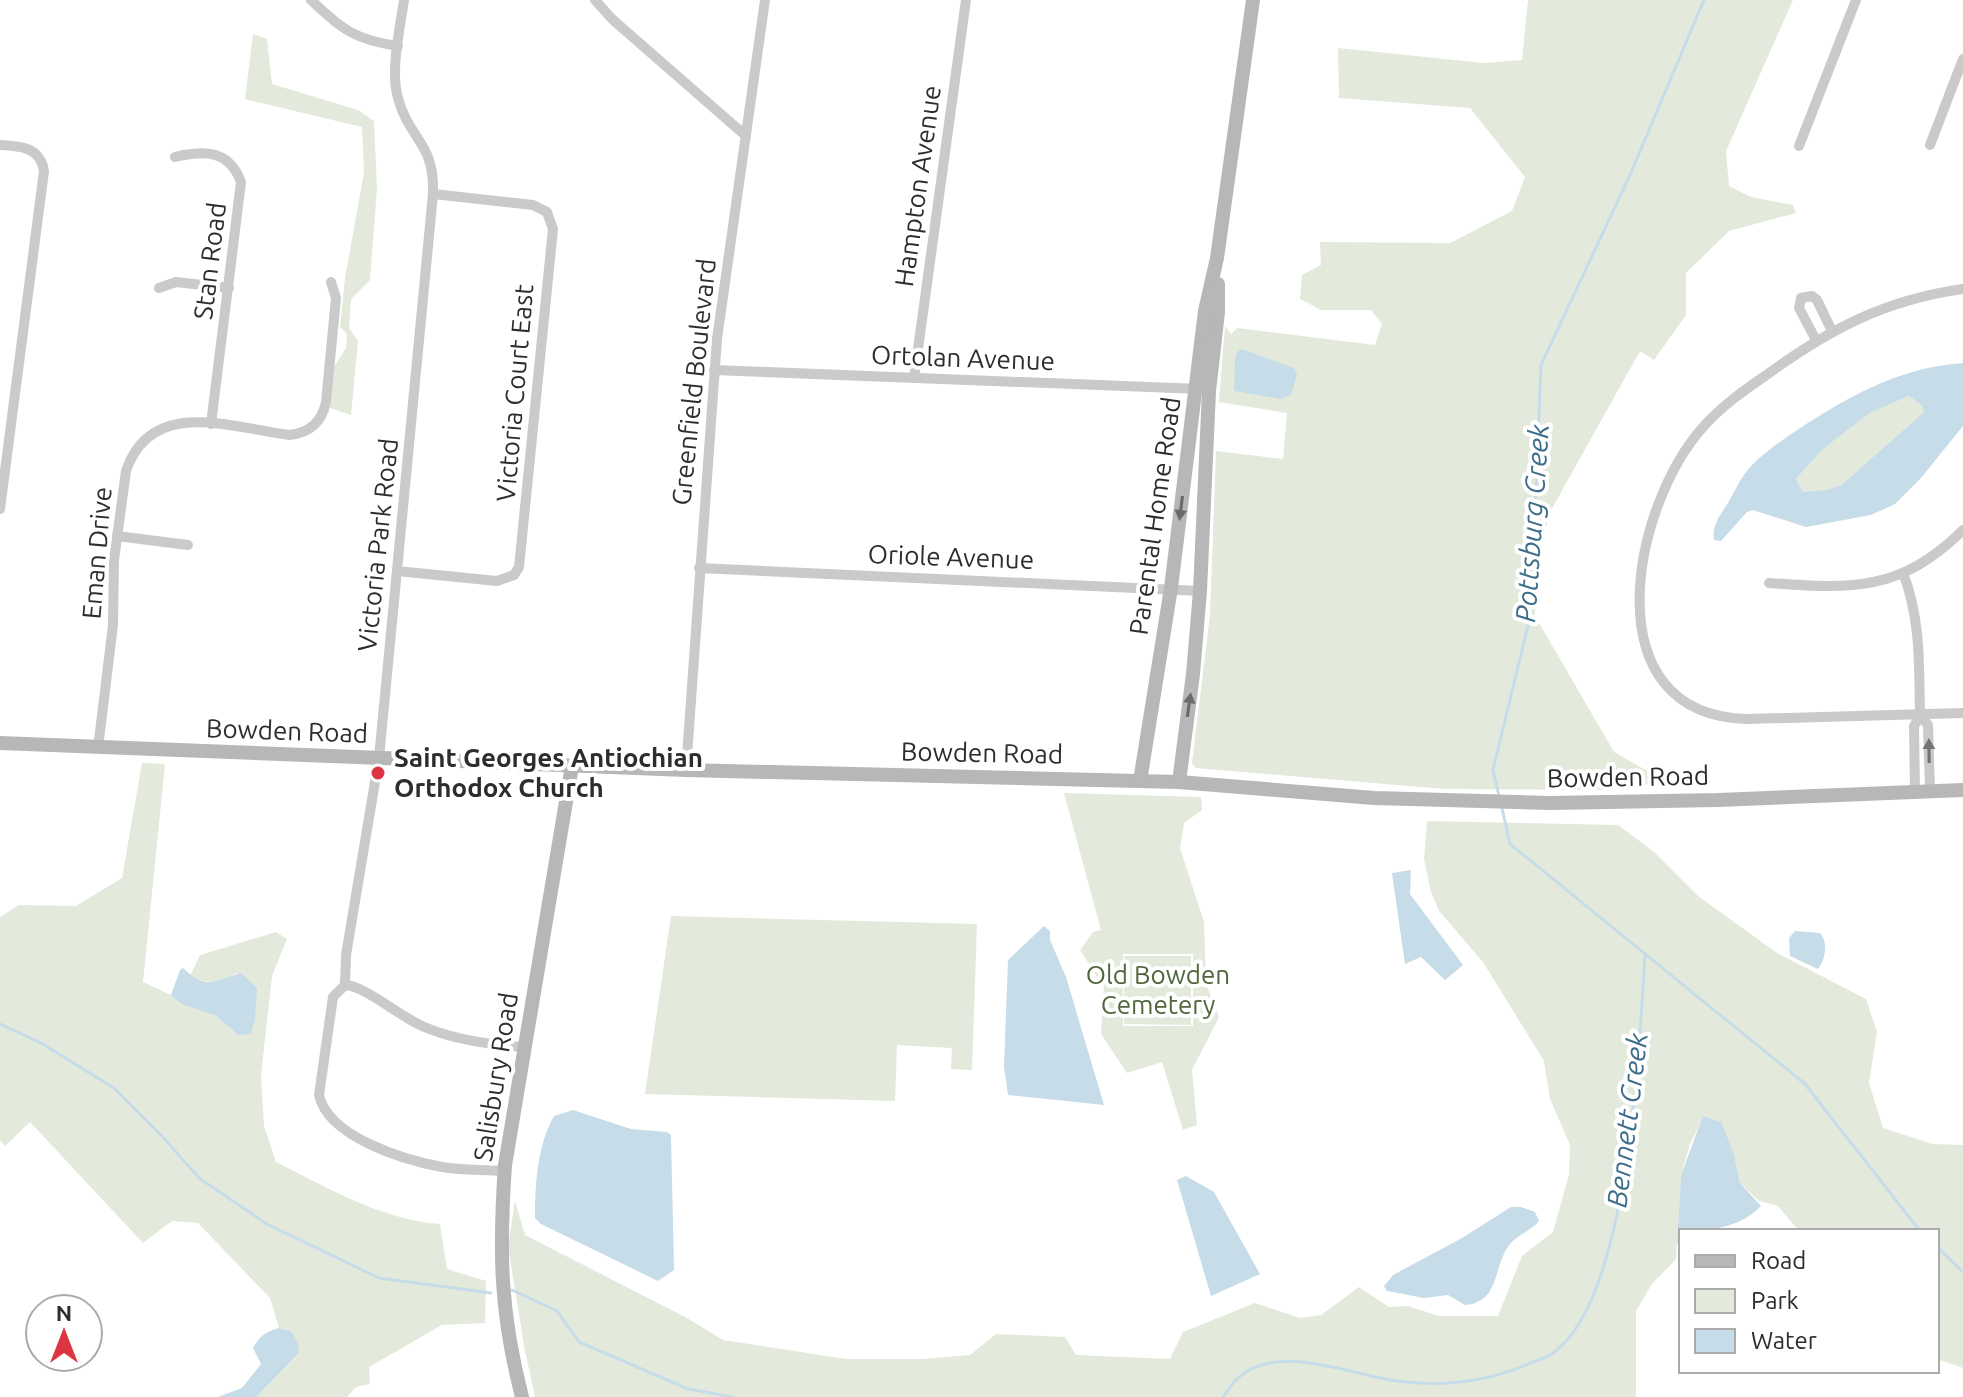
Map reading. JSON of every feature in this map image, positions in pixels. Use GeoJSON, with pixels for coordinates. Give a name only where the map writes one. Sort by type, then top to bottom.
{"type":"FeatureCollection","features":[{"type":"Feature","properties":{"kind":"main road","name":"Parental Home Road"},"geometry":{"type":"LineString","coordinates":[[1179,782],[1200,591],[1208,432],[1203,390],[1205,311],[1217,258],[1253,0]]}},
{"type":"Feature","properties":{"kind":"main road","name":"Parental Home Road"},"geometry":{"type":"LineString","coordinates":[[1140,781],[1171,588],[1191,431],[1203,390]]}},
{"type":"Feature","properties":{"kind":"main road"},"geometry":{"type":"LineString","coordinates":[[1191,431],[1208,432]]}},
{"type":"Feature","properties":{"kind":"main road","name":"Bowden Road"},"geometry":{"type":"LineString","coordinates":[[0,743],[686,770],[1179,782],[1429,800],[1550,803],[1963,790]]}},
{"type":"Feature","properties":{"kind":"main road","name":"Salisbury Road"},"geometry":{"type":"LineString","coordinates":[[522,1397],[504,1315],[501,1206],[504,1171],[572,766]]}},
{"type":"Feature","properties":{"kind":"street"},"geometry":{"type":"LineString","coordinates":[[311,0],[350,34],[398,46]]}},
{"type":"Feature","properties":{"kind":"street","name":"Victoria Park Road"},"geometry":{"type":"LineString","coordinates":[[404,0],[395,86],[409,123],[431,160],[433,194],[379,758],[346,955],[345,985],[333,997],[319,1095],[323,1110],[330,1118],[377,1147],[443,1167],[504,1171]]}},
{"type":"Feature","properties":{"kind":"street"},"geometry":{"type":"LineString","coordinates":[[595,0],[612,19],[746,136]]}},
{"type":"Feature","properties":{"kind":"street","name":"Greenfield Boulevard"},"geometry":{"type":"LineString","coordinates":[[686,770],[714,370],[765,0]]}},
{"type":"Feature","properties":{"kind":"street","name":"Hampton Avenue"},"geometry":{"type":"LineString","coordinates":[[914,378],[966,0]]}},
{"type":"Feature","properties":{"kind":"street"},"geometry":{"type":"LineString","coordinates":[[1799,146],[1856,0]]}},
{"type":"Feature","properties":{"kind":"street"},"geometry":{"type":"LineString","coordinates":[[1930,145],[1963,59]]}},
{"type":"Feature","properties":{"kind":"street"},"geometry":{"type":"LineString","coordinates":[[0,145],[19,146],[36,153],[44,171],[0,509]]}},
{"type":"Feature","properties":{"kind":"street","name":"Stan Road"},"geometry":{"type":"LineString","coordinates":[[175,157],[194,153],[222,157],[237,172],[241,194],[211,424]]}},
{"type":"Feature","properties":{"kind":"street","name":"Victoria Court East"},"geometry":{"type":"LineString","coordinates":[[397,571],[497,581],[514,575],[519,567],[551,244],[551,218],[541,207],[433,194]]}},
{"type":"Feature","properties":{"kind":"street"},"geometry":{"type":"LineString","coordinates":[[159,288],[176,282],[229,288]]}},
{"type":"Feature","properties":{"kind":"street","name":"Eman Drive"},"geometry":{"type":"LineString","coordinates":[[98,748],[113,625],[112,574],[126,471],[135,450],[142,441],[170,424],[211,424],[289,435],[308,430],[321,418],[326,402],[336,298],[331,282]]}},
{"type":"Feature","properties":{"kind":"street"},"geometry":{"type":"LineString","coordinates":[[1963,289],[1892,304],[1832,331],[1733,398],[1713,416],[1677,463],[1656,506],[1646,542],[1642,578],[1642,635],[1651,663],[1660,678],[1686,702],[1706,712],[1730,719],[1963,713]]}},
{"type":"Feature","properties":{"kind":"street"},"geometry":{"type":"LineString","coordinates":[[1816,340],[1799,308],[1801,298],[1812,296],[1817,300],[1832,331]]}},
{"type":"Feature","properties":{"kind":"street","name":"Ortolan Avenue"},"geometry":{"type":"LineString","coordinates":[[714,370],[1203,390]]}},
{"type":"Feature","properties":{"kind":"street"},"geometry":{"type":"LineString","coordinates":[[1769,583],[1864,585],[1903,573],[1937,553],[1963,530]]}},
{"type":"Feature","properties":{"kind":"street"},"geometry":{"type":"LineString","coordinates":[[117,536],[188,545]]}},
{"type":"Feature","properties":{"kind":"street","name":"Oriole Avenue"},"geometry":{"type":"LineString","coordinates":[[699,568],[1200,591]]}},
{"type":"Feature","properties":{"kind":"street"},"geometry":{"type":"LineString","coordinates":[[1903,573],[1918,631],[1920,716],[1914,726],[1922,791]]}},
{"type":"Feature","properties":{"kind":"street"},"geometry":{"type":"LineString","coordinates":[[345,985],[362,989],[391,1010],[434,1031],[492,1044],[526,1047]]}},
{"type":"Feature","properties":{"kind":"green space"},"geometry":{"type":"Polygon","coordinates":[[[1528,0],[1793,0],[1726,151],[1729,186],[1751,197],[1793,205],[1796,213],[1729,231],[1686,273],[1686,315],[1654,360],[1640,351],[1550,512],[1537,563],[1535,616],[1614,752],[1672,785],[1618,784],[1611,790],[1445,789],[1196,768],[1192,763],[1210,614],[1216,451],[1283,459],[1287,413],[1219,402],[1225,326],[1231,334],[1237,328],[1375,345],[1382,324],[1371,310],[1321,310],[1300,299],[1302,275],[1321,265],[1320,242],[1450,243],[1512,211],[1525,177],[1470,108],[1339,98],[1338,48],[1484,63],[1522,60],[1528,0]]]}},
{"type":"Feature","properties":{"kind":"green space"},"geometry":{"type":"Polygon","coordinates":[[[253,34],[267,39],[272,84],[358,110],[374,121],[377,189],[370,280],[351,299],[349,328],[358,341],[351,415],[330,408],[334,367],[346,348],[347,334],[340,327],[345,278],[364,173],[362,127],[245,99],[253,34]]]}},
{"type":"Feature","properties":{"kind":"green space"},"geometry":{"type":"Polygon","coordinates":[[[1909,396],[1922,406],[1924,412],[1841,485],[1803,492],[1796,479],[1823,449],[1871,411],[1909,396]]]}},
{"type":"Feature","properties":{"kind":"green space"},"geometry":{"type":"Polygon","coordinates":[[[142,763],[165,764],[143,982],[171,995],[181,1004],[216,1016],[238,1035],[237,973],[213,981],[190,976],[200,955],[276,932],[287,939],[272,976],[261,1075],[264,1126],[276,1162],[376,1209],[440,1224],[447,1269],[486,1281],[485,1323],[442,1325],[369,1367],[370,1384],[356,1387],[347,1397],[256,1397],[299,1353],[291,1331],[279,1328],[270,1298],[198,1223],[172,1221],[143,1243],[30,1122],[5,1146],[0,1140],[0,917],[19,905],[76,906],[122,878],[142,763]]]}},
{"type":"Feature","properties":{"kind":"green space"},"geometry":{"type":"Polygon","coordinates":[[[1064,793],[1201,797],[1202,810],[1184,823],[1180,848],[1204,922],[1206,984],[1219,1017],[1192,1070],[1197,1125],[1183,1130],[1162,1062],[1127,1073],[1101,1034],[1104,988],[1080,950],[1093,932],[1101,930],[1064,793]],[[1123,954],[1123,1026],[1193,1026],[1193,954],[1123,954]]]}},
{"type":"Feature","properties":{"kind":"green space"},"geometry":{"type":"Polygon","coordinates":[[[1427,821],[1618,825],[1653,851],[1698,896],[1777,953],[1866,999],[1877,1032],[1869,1083],[1883,1128],[1932,1144],[1963,1145],[1963,1368],[1939,1360],[1939,1229],[1797,1229],[1778,1206],[1759,1201],[1740,1183],[1734,1154],[1704,1116],[1690,1144],[1681,1175],[1676,1259],[1652,1284],[1636,1311],[1636,1397],[535,1397],[508,1246],[515,1201],[525,1235],[687,1318],[723,1340],[846,1359],[922,1359],[970,1355],[996,1334],[1065,1337],[1076,1355],[1170,1359],[1183,1332],[1255,1303],[1300,1318],[1321,1315],[1359,1287],[1389,1307],[1408,1306],[1439,1316],[1498,1316],[1522,1256],[1553,1232],[1569,1175],[1570,1145],[1550,1099],[1544,1061],[1483,962],[1439,911],[1431,892],[1424,859],[1427,821]]]}},
{"type":"Feature","properties":{"kind":"green space"},"geometry":{"type":"Polygon","coordinates":[[[671,916],[977,924],[972,1070],[951,1069],[952,1048],[897,1045],[895,1101],[645,1094],[671,916]]]}},
{"type":"Feature","properties":{"kind":"green space","name":"Old Bowden Cemetery"},"geometry":{"type":"Polygon","coordinates":[[[1124,956],[1191,956],[1191,1025],[1124,1024],[1124,956]]]}},
{"type":"Feature","properties":{"kind":"water"},"geometry":{"type":"Polygon","coordinates":[[[1242,349],[1294,368],[1297,374],[1291,395],[1281,399],[1234,391],[1235,357],[1242,349]]]}},
{"type":"Feature","properties":{"kind":"water"},"geometry":{"type":"Polygon","coordinates":[[[1963,363],[1963,426],[1921,478],[1895,504],[1871,515],[1806,527],[1753,510],[1747,512],[1721,541],[1714,540],[1718,519],[1742,478],[1773,447],[1811,421],[1883,382],[1942,365],[1963,363]],[[1909,396],[1871,412],[1823,449],[1796,479],[1803,492],[1841,485],[1924,412],[1922,406],[1909,396]]]}},
{"type":"Feature","properties":{"kind":"water"},"geometry":{"type":"Polygon","coordinates":[[[1411,870],[1410,894],[1463,965],[1445,980],[1421,957],[1405,964],[1392,873],[1411,870]]]}},
{"type":"Feature","properties":{"kind":"water"},"geometry":{"type":"Polygon","coordinates":[[[1044,926],[1050,931],[1050,940],[1066,977],[1104,1105],[1008,1095],[1004,1067],[1008,960],[1044,926]]]}},
{"type":"Feature","properties":{"kind":"water"},"geometry":{"type":"Polygon","coordinates":[[[1795,931],[1820,933],[1823,937],[1825,951],[1818,969],[1790,956],[1789,938],[1795,931]]]}},
{"type":"Feature","properties":{"kind":"water"},"geometry":{"type":"Polygon","coordinates":[[[183,968],[204,982],[241,973],[257,988],[251,1034],[238,1035],[216,1016],[181,1004],[171,995],[183,968]]]}},
{"type":"Feature","properties":{"kind":"water"},"geometry":{"type":"Polygon","coordinates":[[[573,1110],[631,1129],[671,1135],[674,1270],[658,1281],[541,1224],[535,1218],[537,1179],[548,1128],[554,1116],[573,1110]]]}},
{"type":"Feature","properties":{"kind":"water"},"geometry":{"type":"Polygon","coordinates":[[[1703,1116],[1721,1122],[1734,1154],[1740,1183],[1761,1206],[1744,1219],[1724,1227],[1679,1229],[1677,1243],[1681,1175],[1703,1116]]]}},
{"type":"Feature","properties":{"kind":"water"},"geometry":{"type":"Polygon","coordinates":[[[1186,1176],[1214,1192],[1260,1274],[1211,1296],[1177,1180],[1186,1176]]]}},
{"type":"Feature","properties":{"kind":"water"},"geometry":{"type":"Polygon","coordinates":[[[1511,1207],[1535,1212],[1539,1221],[1510,1244],[1485,1297],[1465,1305],[1448,1295],[1424,1298],[1387,1291],[1384,1286],[1393,1275],[1511,1207]]]}},
{"type":"Feature","properties":{"kind":"water"},"geometry":{"type":"Polygon","coordinates":[[[279,1328],[291,1331],[298,1343],[299,1353],[256,1397],[218,1397],[242,1388],[261,1364],[253,1348],[255,1344],[267,1333],[279,1328]]]}},
{"type":"Feature","properties":{"kind":"waterway","name":"Pottsburg Creek"},"geometry":{"type":"LineString","coordinates":[[1499,796],[1493,770],[1531,613],[1541,365],[1630,175],[1704,0]]}},
{"type":"Feature","properties":{"kind":"waterway","name":"Pottsburg Creek"},"geometry":{"type":"LineString","coordinates":[[1502,808],[1510,844],[1805,1084],[1918,1229]]}},
{"type":"Feature","properties":{"kind":"waterway","name":"Bennett Creek"},"geometry":{"type":"LineString","coordinates":[[1223,1397],[1238,1378],[1268,1363],[1303,1362],[1412,1383],[1452,1383],[1492,1376],[1553,1353],[1579,1324],[1599,1280],[1614,1227],[1634,1106],[1645,955]]}},
{"type":"Feature","properties":{"kind":"waterway","name":"Bennett Creek"},"geometry":{"type":"LineString","coordinates":[[0,1024],[41,1043],[114,1088],[199,1178],[267,1224],[379,1278],[491,1293]]}},
{"type":"Feature","properties":{"kind":"waterway","name":"Pottsburg Creek"},"geometry":{"type":"LineString","coordinates":[[1939,1249],[1963,1272]]}},
{"type":"Feature","properties":{"kind":"waterway","name":"Bennett Creek"},"geometry":{"type":"LineString","coordinates":[[512,1290],[557,1311],[579,1342],[688,1389],[733,1397]]}},
{"type":"Feature","properties":{"kind":"place","name":"Saint Georges Antiochian Orthodox Church"},"geometry":{"type":"Point","coordinates":[378,773]}}]}
